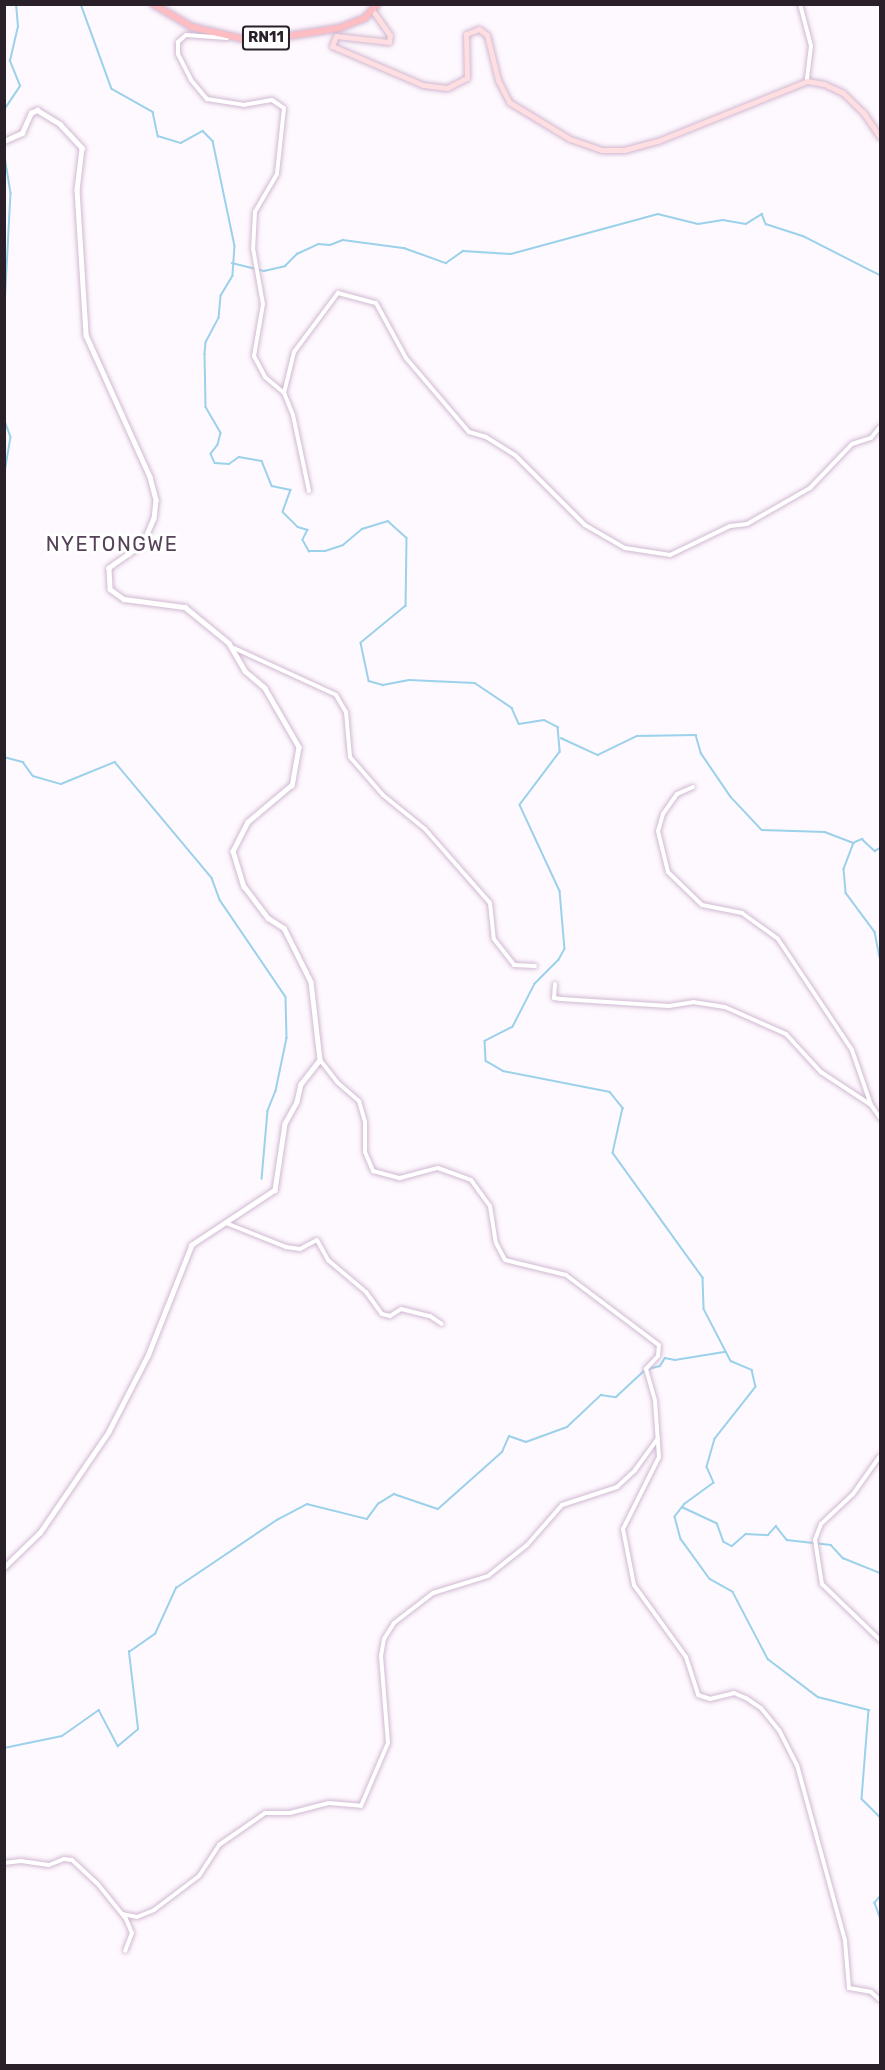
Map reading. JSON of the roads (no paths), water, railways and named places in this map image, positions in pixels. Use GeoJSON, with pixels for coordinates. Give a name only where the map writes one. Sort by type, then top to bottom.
{"type":"FeatureCollection","features":[{"type":"Feature","properties":{"kind":"main road","name":"RN11"},"geometry":{"type":"LineString","coordinates":[[153,4],[192,27],[243,39],[282,37],[339,28],[373,11]]}},
{"type":"Feature","properties":{"kind":"main road"},"geometry":{"type":"LineString","coordinates":[[377,4],[373,11],[390,35],[389,42],[336,36],[332,46],[423,85],[447,88],[466,78],[465,38],[468,31],[479,29],[487,35],[498,80],[508,102],[570,139],[602,150],[624,150],[658,141],[807,81],[824,84],[843,93],[863,112],[880,137]]}},
{"type":"Feature","properties":{"kind":"street"},"geometry":{"type":"LineString","coordinates":[[800,4],[811,46],[807,81]]}},
{"type":"Feature","properties":{"kind":"street"},"geometry":{"type":"LineString","coordinates":[[243,39],[186,35],[178,42],[178,54],[191,80],[207,99],[243,105],[272,100],[284,108],[277,174],[255,212],[253,240],[264,304],[254,356],[265,377],[279,393],[284,393]]}},
{"type":"Feature","properties":{"kind":"street"},"geometry":{"type":"LineString","coordinates":[[4,141],[20,135],[31,113],[37,110],[60,124],[82,148],[77,190],[86,335],[150,477],[156,501],[154,518],[143,544],[109,568],[110,589],[124,599],[185,607],[234,648],[336,695],[346,712],[350,757],[384,795],[425,829],[490,903],[494,939],[514,965],[535,966]]}},
{"type":"Feature","properties":{"kind":"street"},"geometry":{"type":"LineString","coordinates":[[309,491],[293,415],[284,393],[294,352],[315,330],[329,300],[338,293],[347,292],[375,303],[406,358],[469,432],[486,437],[515,456],[585,525],[610,543],[670,555],[730,526],[747,524],[810,488],[852,444],[871,438],[880,427]]}},
{"type":"Feature","properties":{"kind":"street"},"geometry":{"type":"LineString","coordinates":[[234,648],[245,671],[265,688],[299,747],[292,786],[248,822],[233,851],[244,886],[268,918],[284,928],[311,982],[320,1060],[337,1082],[359,1101],[365,1122],[365,1152],[373,1171],[400,1178],[438,1168],[471,1180],[490,1206],[496,1243],[505,1260],[566,1275],[659,1345],[658,1356],[646,1369],[655,1401],[657,1462],[623,1529],[638,1595],[686,1657],[698,1695],[710,1699],[734,1693],[746,1698],[761,1708],[779,1730],[797,1765],[845,1941],[849,1988],[871,1992],[880,2000]]}},
{"type":"Feature","properties":{"kind":"street"},"geometry":{"type":"LineString","coordinates":[[693,787],[676,794],[663,814],[658,831],[668,872],[702,906],[742,914],[778,939],[852,1050],[871,1105],[880,1118]]}},
{"type":"Feature","properties":{"kind":"street"},"geometry":{"type":"LineString","coordinates":[[555,984],[554,998],[561,999],[669,1006],[693,1002],[725,1007],[786,1034],[821,1072],[871,1105]]}},
{"type":"Feature","properties":{"kind":"street"},"geometry":{"type":"LineString","coordinates":[[4,1568],[40,1533],[109,1432],[148,1356],[188,1251],[275,1190],[285,1124],[297,1102],[301,1084],[320,1060]]}},
{"type":"Feature","properties":{"kind":"street"},"geometry":{"type":"LineString","coordinates":[[226,1223],[286,1247],[300,1249],[317,1240],[328,1260],[366,1292],[382,1314],[390,1316],[401,1310],[430,1316],[442,1324]]}},
{"type":"Feature","properties":{"kind":"street"},"geometry":{"type":"LineString","coordinates":[[122,1914],[137,1917],[154,1910],[198,1876],[219,1845],[235,1838],[258,1816],[326,1803],[361,1806],[388,1743],[381,1656],[384,1639],[400,1616],[433,1593],[488,1576],[527,1545],[562,1505],[617,1487],[635,1470],[658,1438]]}},
{"type":"Feature","properties":{"kind":"street"},"geometry":{"type":"LineString","coordinates":[[880,1456],[854,1494],[821,1524],[815,1540],[822,1584],[880,1640]]}},
{"type":"Feature","properties":{"kind":"street"},"geometry":{"type":"LineString","coordinates":[[4,1863],[21,1861],[49,1865],[64,1858],[72,1860],[122,1914],[132,1932],[125,1951]]}},
{"type":"Feature","properties":{"kind":"waterway"},"geometry":{"type":"LineString","coordinates":[[4,110],[20,86],[10,61],[18,27],[16,4]]}},
{"type":"Feature","properties":{"kind":"waterway"},"geometry":{"type":"LineString","coordinates":[[81,4],[112,89],[153,112],[158,136],[181,143],[203,131],[213,141],[235,246],[233,276],[221,296],[219,318],[206,342],[206,407],[221,433],[218,445],[211,454],[215,463],[229,464],[239,457],[262,461],[272,486],[291,490],[283,512],[298,527],[308,530],[303,540],[309,551],[325,551],[343,545],[362,529],[388,521],[407,538],[406,606],[361,643],[369,681],[383,685],[409,680],[475,683],[512,708],[519,724],[544,720],[558,727],[560,752],[520,805],[560,891],[565,949],[559,960],[535,984],[513,1027],[485,1041],[486,1061],[503,1071],[610,1092],[623,1108],[613,1153],[703,1278],[704,1309],[731,1361],[752,1370],[756,1387],[715,1439],[707,1467],[714,1483],[685,1504],[675,1517],[681,1539],[710,1579],[733,1592],[768,1659],[818,1697],[869,1710],[862,1799],[880,1817]]}},
{"type":"Feature","properties":{"kind":"waterway"},"geometry":{"type":"LineString","coordinates":[[4,150],[11,193],[4,325]]}},
{"type":"Feature","properties":{"kind":"waterway"},"geometry":{"type":"LineString","coordinates":[[232,263],[264,271],[285,266],[297,254],[318,244],[330,245],[343,240],[404,248],[446,263],[463,251],[511,254],[658,214],[698,224],[723,220],[746,224],[762,214],[766,224],[803,236],[880,275]]}},
{"type":"Feature","properties":{"kind":"waterway"},"geometry":{"type":"LineString","coordinates":[[4,418],[11,437],[4,479]]}},
{"type":"Feature","properties":{"kind":"waterway"},"geometry":{"type":"LineString","coordinates":[[561,738],[598,755],[637,736],[696,735],[701,753],[731,797],[762,830],[825,832],[854,843],[844,869],[846,893],[875,932],[880,957]]}},
{"type":"Feature","properties":{"kind":"waterway"},"geometry":{"type":"LineString","coordinates":[[4,757],[23,762],[33,776],[61,784],[115,762],[212,878],[220,900],[286,997],[287,1038],[276,1091],[268,1111],[262,1179]]}},
{"type":"Feature","properties":{"kind":"waterway"},"geometry":{"type":"LineString","coordinates":[[855,842],[862,839],[875,851],[880,848]]}},
{"type":"Feature","properties":{"kind":"waterway"},"geometry":{"type":"LineString","coordinates":[[648,1369],[660,1366],[665,1358],[675,1360],[725,1352]]}},
{"type":"Feature","properties":{"kind":"waterway"},"geometry":{"type":"LineString","coordinates":[[4,1748],[62,1736],[99,1710],[118,1746],[138,1729],[129,1652],[155,1634],[176,1588],[277,1520],[307,1504],[367,1519],[378,1504],[394,1494],[438,1509],[502,1452],[509,1436],[526,1442],[567,1427],[601,1395],[616,1397],[644,1371]]}},
{"type":"Feature","properties":{"kind":"waterway"},"geometry":{"type":"LineString","coordinates":[[682,1507],[717,1523],[724,1542],[732,1546],[746,1534],[768,1535],[776,1526],[787,1540],[831,1545],[843,1558],[880,1573]]}},
{"type":"Feature","properties":{"kind":"waterway"},"geometry":{"type":"LineString","coordinates":[[880,1897],[875,1903],[880,1917]]}},
{"type":"Feature","properties":{"kind":"district","name":"NYETONGWE"},"geometry":{"type":"Point","coordinates":[112,544]}}]}
